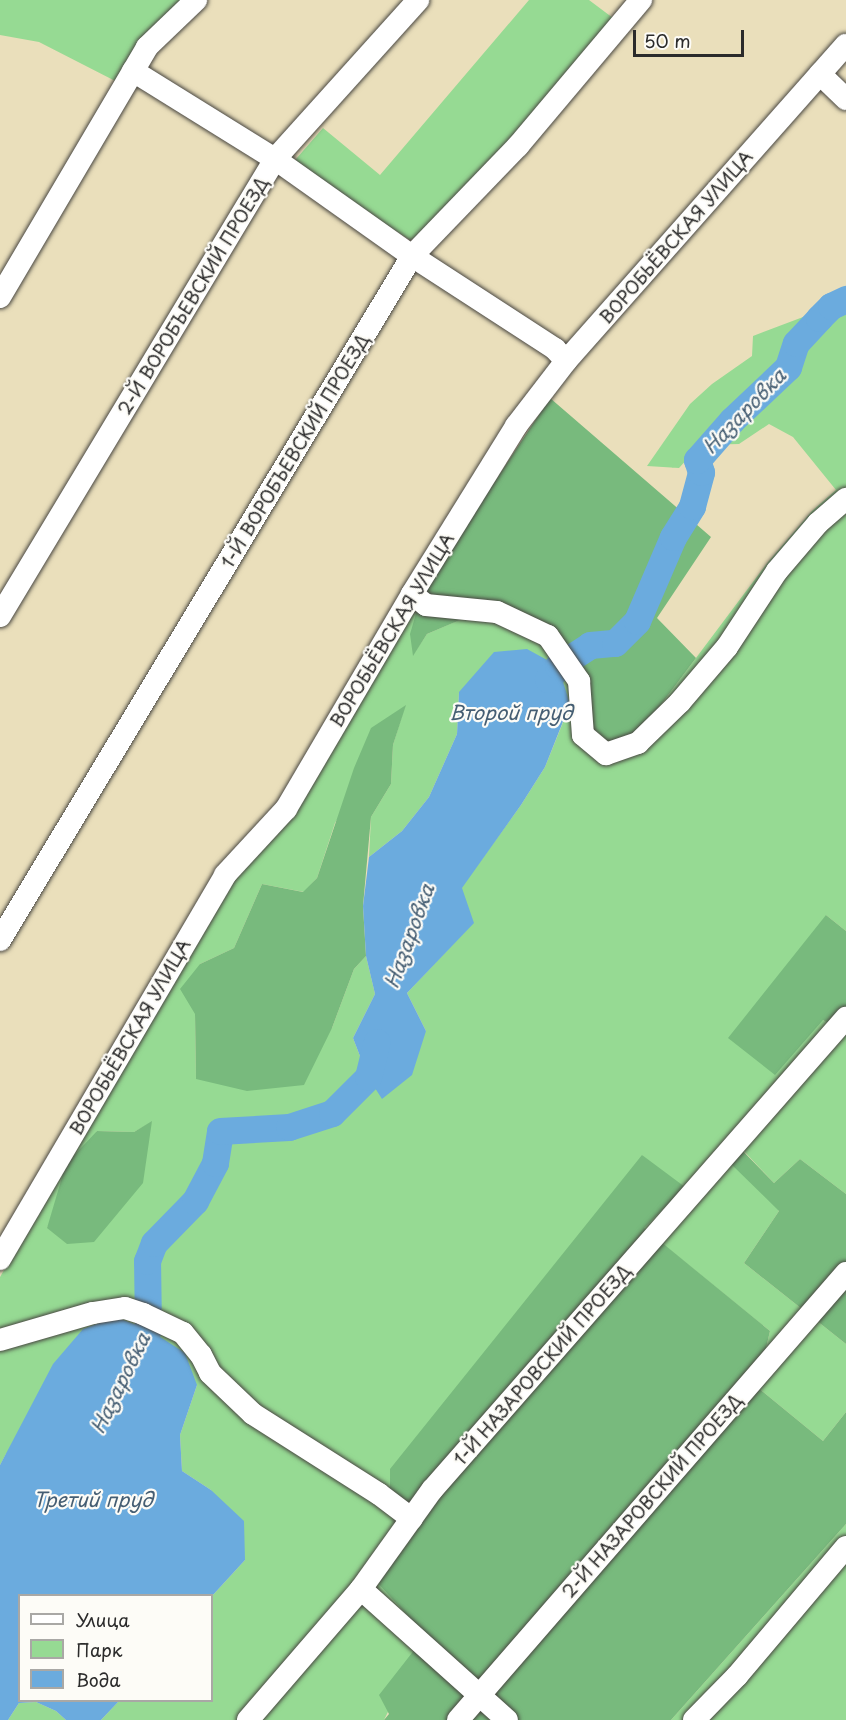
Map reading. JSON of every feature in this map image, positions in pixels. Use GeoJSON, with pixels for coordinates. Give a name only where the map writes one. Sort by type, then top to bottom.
{"type":"FeatureCollection","features":[{"type":"Feature","properties":{"kind":"street"},"geometry":{"type":"LineString","coordinates":[[0,297],[147,47],[196,0]]}},
{"type":"Feature","properties":{"kind":"street","name":"2-Й ВОРОБЪЕВСКИЙ ПРОЕЗД"},"geometry":{"type":"LineString","coordinates":[[0,616],[275,159],[418,0]]}},
{"type":"Feature","properties":{"kind":"street","name":"1-Й ВОРОБЪЕВСКИЙ ПРОЕЗД"},"geometry":{"type":"LineString","coordinates":[[0,940],[412,256],[518,146],[641,0]]}},
{"type":"Feature","properties":{"kind":"street","name":"ВОРОБЬЁВСКАЯ УЛИЦА"},"geometry":{"type":"LineString","coordinates":[[0,1259],[225,875],[286,809],[412,594],[516,426],[566,361],[846,45]]}},
{"type":"Feature","properties":{"kind":"street"},"geometry":{"type":"LineString","coordinates":[[133,71],[275,159],[412,256],[555,349],[566,361]]}},
{"type":"Feature","properties":{"kind":"street"},"geometry":{"type":"LineString","coordinates":[[820,74],[846,99]]}},
{"type":"Feature","properties":{"kind":"street"},"geometry":{"type":"LineString","coordinates":[[412,594],[426,605],[497,612],[548,636],[579,681],[583,735],[606,754],[638,743],[680,702],[727,646],[777,571],[818,523],[846,499]]}},
{"type":"Feature","properties":{"kind":"street","name":"1-Й НАЗАРОВСКИЙ ПРОЕЗД"},"geometry":{"type":"LineString","coordinates":[[248,1720],[361,1589],[432,1490],[846,1018]]}},
{"type":"Feature","properties":{"kind":"street","name":"2-Й НАЗАРОВСКИЙ ПРОЕЗД"},"geometry":{"type":"LineString","coordinates":[[458,1720],[846,1273]]}},
{"type":"Feature","properties":{"kind":"street"},"geometry":{"type":"LineString","coordinates":[[0,1341],[93,1313],[125,1308],[143,1314],[183,1333],[201,1355],[210,1373],[253,1414],[379,1494],[412,1519]]}},
{"type":"Feature","properties":{"kind":"street"},"geometry":{"type":"LineString","coordinates":[[694,1720],[737,1676],[846,1548]]}},
{"type":"Feature","properties":{"kind":"street"},"geometry":{"type":"LineString","coordinates":[[361,1589],[507,1720]]}},
{"type":"Feature","properties":{"kind":"green space"},"geometry":{"type":"Polygon","coordinates":[[[0,0],[196,0],[125,86],[39,42],[0,35],[0,0]]]}},
{"type":"Feature","properties":{"kind":"green space"},"geometry":{"type":"Polygon","coordinates":[[[529,0],[589,0],[613,18],[504,147],[422,235],[410,240],[294,166],[296,159],[323,128],[380,175],[529,0]]]}},
{"type":"Feature","properties":{"kind":"green space"},"geometry":{"type":"Polygon","coordinates":[[[846,286],[846,931],[826,915],[823,1020],[846,1036],[846,1194],[800,1159],[774,1183],[742,1149],[779,1211],[744,1263],[846,1344],[846,1412],[823,1441],[757,1387],[770,1331],[643,1228],[643,1155],[426,1635],[384,1720],[101,1720],[118,1702],[213,1702],[213,1595],[245,1560],[211,1490],[182,1471],[180,1435],[197,1385],[6,1454],[0,1465],[0,1277],[234,881],[423,590],[413,655],[427,634],[499,603],[636,738],[768,562],[812,511],[836,490],[793,437],[769,424],[739,444],[700,445],[679,468],[647,466],[690,404],[712,384],[752,356],[753,336],[811,314],[846,286]],[[459,692],[457,734],[429,797],[402,831],[369,857],[371,817],[391,784],[393,745],[405,706],[335,823],[317,878],[304,892],[262,884],[234,948],[200,964],[195,1014],[196,1079],[332,1028],[354,969],[366,956],[375,994],[353,1038],[368,1077],[426,1031],[407,993],[473,923],[461,888],[521,805],[545,767],[570,705],[459,692]],[[152,1122],[134,1132],[97,1131],[47,1228],[152,1122]]]}},
{"type":"Feature","properties":{"kind":"green space"},"geometry":{"type":"Polygon","coordinates":[[[550,398],[711,537],[657,618],[696,658],[636,738],[609,742],[591,726],[585,677],[500,603],[427,634],[413,656],[410,634],[423,590],[550,398]]]}},
{"type":"Feature","properties":{"kind":"green space"},"geometry":{"type":"Polygon","coordinates":[[[406,705],[393,745],[391,784],[371,817],[363,906],[366,956],[354,969],[332,1028],[304,1085],[247,1091],[196,1079],[195,1014],[180,989],[200,964],[234,948],[262,884],[303,892],[317,878],[354,768],[371,728],[406,705]]]}},
{"type":"Feature","properties":{"kind":"green space"},"geometry":{"type":"Polygon","coordinates":[[[826,915],[846,931],[846,1036],[823,1020],[775,1075],[728,1038],[826,915]]]}},
{"type":"Feature","properties":{"kind":"green space"},"geometry":{"type":"Polygon","coordinates":[[[152,1121],[143,1183],[94,1242],[67,1244],[47,1228],[66,1164],[97,1131],[134,1132],[152,1121]]]}},
{"type":"Feature","properties":{"kind":"green space"},"geometry":{"type":"Polygon","coordinates":[[[741,1149],[774,1183],[800,1159],[846,1194],[846,1344],[744,1263],[779,1211],[730,1163],[741,1149]]]}},
{"type":"Feature","properties":{"kind":"green space"},"geometry":{"type":"Polygon","coordinates":[[[642,1155],[685,1187],[644,1228],[770,1331],[757,1387],[823,1441],[846,1412],[846,1524],[671,1720],[384,1720],[389,1714],[379,1695],[426,1635],[375,1580],[411,1506],[390,1490],[390,1469],[642,1155]]]}},
{"type":"Feature","properties":{"kind":"green space"},"geometry":{"type":"Polygon","coordinates":[[[846,1524],[846,1720],[671,1720],[846,1524]]]}},
{"type":"Feature","properties":{"kind":"green space"},"geometry":{"type":"Polygon","coordinates":[[[36,1702],[56,1711],[66,1720],[8,1720],[19,1703],[36,1702]]]}},
{"type":"Feature","properties":{"kind":"water","name":"Второй пруд"},"geometry":{"type":"Polygon","coordinates":[[[527,649],[558,666],[570,704],[545,767],[462,888],[474,923],[407,993],[426,1031],[412,1075],[382,1099],[368,1077],[353,1038],[375,994],[366,956],[363,906],[369,857],[402,831],[429,797],[457,734],[459,692],[494,652],[527,649]]]}},
{"type":"Feature","properties":{"kind":"water","name":"Третий пруд"},"geometry":{"type":"Polygon","coordinates":[[[115,1317],[148,1329],[185,1353],[197,1385],[180,1435],[182,1471],[211,1490],[244,1521],[245,1560],[213,1595],[18,1594],[18,1702],[36,1702],[19,1703],[8,1720],[0,1720],[0,1465],[53,1364],[83,1329],[115,1317]]]}},
{"type":"Feature","properties":{"kind":"water","name":"Третий пруд"},"geometry":{"type":"Polygon","coordinates":[[[36,1702],[118,1702],[101,1720],[66,1720],[56,1711],[36,1702]]]}},
{"type":"Feature","properties":{"kind":"waterway","name":"Назаровка"},"geometry":{"type":"LineString","coordinates":[[548,679],[558,666],[590,645],[615,643],[637,621],[673,537],[692,506],[701,472],[697,460],[732,420],[788,367],[796,343],[819,318],[831,306],[846,299]]}},
{"type":"Feature","properties":{"kind":"waterway","name":"Назаровка"},"geometry":{"type":"LineString","coordinates":[[143,1338],[148,1329],[147,1261],[154,1243],[195,1201],[215,1163],[220,1131],[289,1127],[332,1113],[368,1077],[377,1042]]}}]}
